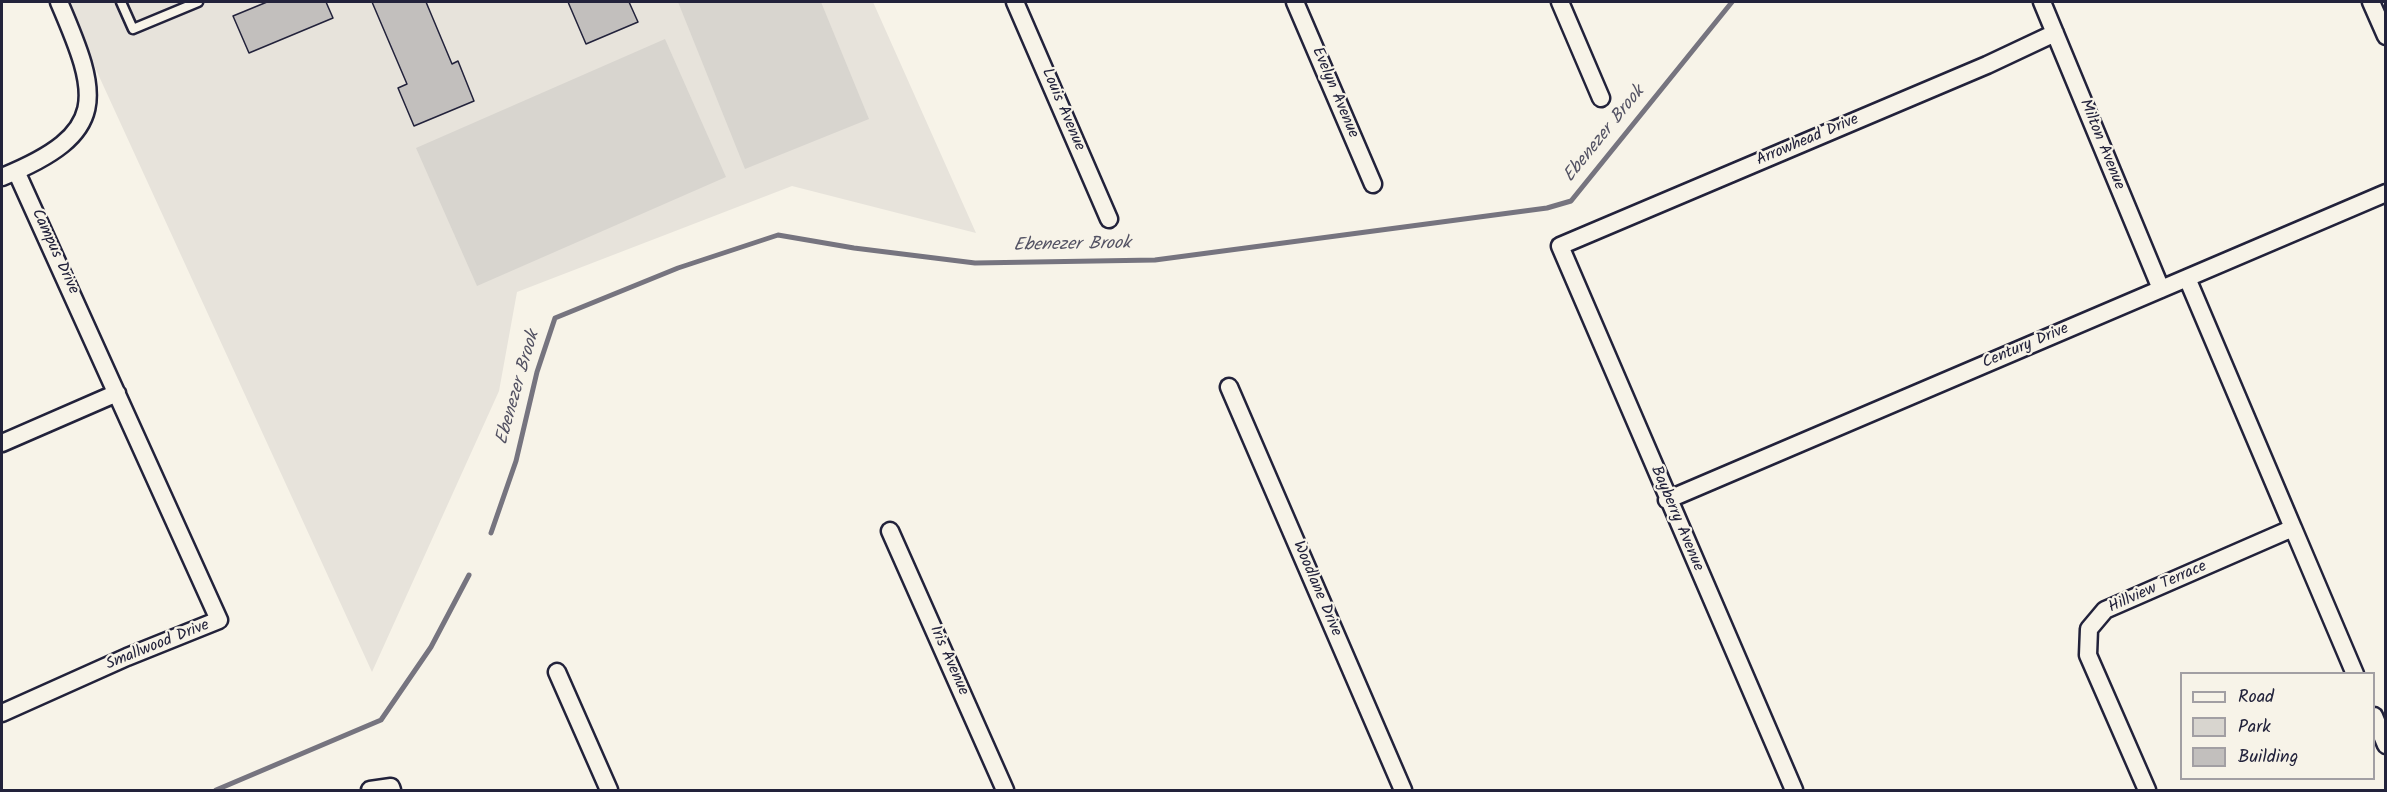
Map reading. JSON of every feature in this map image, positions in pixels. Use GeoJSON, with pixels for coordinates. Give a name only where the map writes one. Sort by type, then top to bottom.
{"type":"FeatureCollection","features":[{"type":"Feature","properties":{"kind":"street","name":"Campus Drive"},"geometry":{"type":"LineString","coordinates":[[59,2],[86,70],[88,92],[86,111],[78,128],[66,143],[51,154],[9,174],[117,393],[177,526]]}},
{"type":"Feature","properties":{"kind":"street","name":"Louis Avenue"},"geometry":{"type":"LineString","coordinates":[[1015,2],[1109,219]]}},
{"type":"Feature","properties":{"kind":"street","name":"Evelyn Avenue"},"geometry":{"type":"LineString","coordinates":[[1294,2],[1373,184]]}},
{"type":"Feature","properties":{"kind":"street"},"geometry":{"type":"LineString","coordinates":[[1560,2],[1601,98]]}},
{"type":"Feature","properties":{"kind":"street","name":"Milton Avenue"},"geometry":{"type":"LineString","coordinates":[[2042,2],[2161,289]]}},
{"type":"Feature","properties":{"kind":"street"},"geometry":{"type":"LineString","coordinates":[[2371,2],[2385,36]]}},
{"type":"Feature","properties":{"kind":"street","name":"Arrowhead Drive"},"geometry":{"type":"LineString","coordinates":[[1560,246],[1987,65],[2055,33]]}},
{"type":"Feature","properties":{"kind":"street","name":"Century Drive"},"geometry":{"type":"LineString","coordinates":[[1667,500],[2385,193]]}},
{"type":"Feature","properties":{"kind":"street","name":"Bayberry Avenue"},"geometry":{"type":"LineString","coordinates":[[1560,246],[1667,500],[1794,790]]}},
{"type":"Feature","properties":{"kind":"street"},"geometry":{"type":"LineString","coordinates":[[2187,278],[2354,672]]}},
{"type":"Feature","properties":{"kind":"street","name":"Woodlane Drive"},"geometry":{"type":"LineString","coordinates":[[1229,387],[1403,790]]}},
{"type":"Feature","properties":{"kind":"street"},"geometry":{"type":"LineString","coordinates":[[2,443],[117,393]]}},
{"type":"Feature","properties":{"kind":"street","name":"Smallwood Drive"},"geometry":{"type":"LineString","coordinates":[[2,713],[127,657],[219,620],[177,526]]}},
{"type":"Feature","properties":{"kind":"street","name":"Hillview Terrace"},"geometry":{"type":"LineString","coordinates":[[2147,790],[2088,655],[2089,629],[2105,610],[2293,528]]}},
{"type":"Feature","properties":{"kind":"street","name":"Iris Avenue"},"geometry":{"type":"LineString","coordinates":[[891,531],[1005,790]]}},
{"type":"Feature","properties":{"kind":"street"},"geometry":{"type":"LineString","coordinates":[[557,672],[609,790]]}},
{"type":"Feature","properties":{"kind":"street"},"geometry":{"type":"LineString","coordinates":[[2375,721],[2385,745]]}},
{"type":"Feature","properties":{"kind":"street"},"geometry":{"type":"LineString","coordinates":[[370,790],[391,788],[392,790]]}},
{"type":"Feature","properties":{"kind":"lane"},"geometry":{"type":"LineString","coordinates":[[121,2],[133,29],[180,5],[198,2]]}},
{"type":"Feature","properties":{"kind":"shaded area"},"geometry":{"type":"Polygon","coordinates":[[[65,2],[873,2],[976,233],[792,186],[517,292],[499,391],[372,672],[65,2]]]}},
{"type":"Feature","properties":{"kind":"green space"},"geometry":{"type":"Polygon","coordinates":[[[678,2],[821,2],[869,119],[745,169],[678,2]]]}},
{"type":"Feature","properties":{"kind":"green space"},"geometry":{"type":"Polygon","coordinates":[[[665,39],[726,177],[477,286],[416,148],[665,39]]]}},
{"type":"Feature","properties":{"kind":"building"},"geometry":{"type":"Polygon","coordinates":[[[267,2],[326,2],[333,18],[249,53],[233,16],[267,2]]]}},
{"type":"Feature","properties":{"kind":"building"},"geometry":{"type":"Polygon","coordinates":[[[372,2],[426,2],[452,64],[458,61],[474,101],[414,126],[398,88],[407,84],[372,2]]]}},
{"type":"Feature","properties":{"kind":"building"},"geometry":{"type":"Polygon","coordinates":[[[568,2],[629,2],[638,22],[586,44],[568,2]]]}},
{"type":"Feature","properties":{"kind":"waterway","name":"Ebenezer Brook"},"geometry":{"type":"LineString","coordinates":[[491,533],[516,461],[537,372],[555,318],[678,268],[778,235],[854,248],[975,263],[1155,260],[1547,208],[1571,201],[1732,2]]}},
{"type":"Feature","properties":{"kind":"waterway","name":"Ebenezer Brook"},"geometry":{"type":"LineString","coordinates":[[216,790],[381,720],[431,647],[469,575]]}}]}
